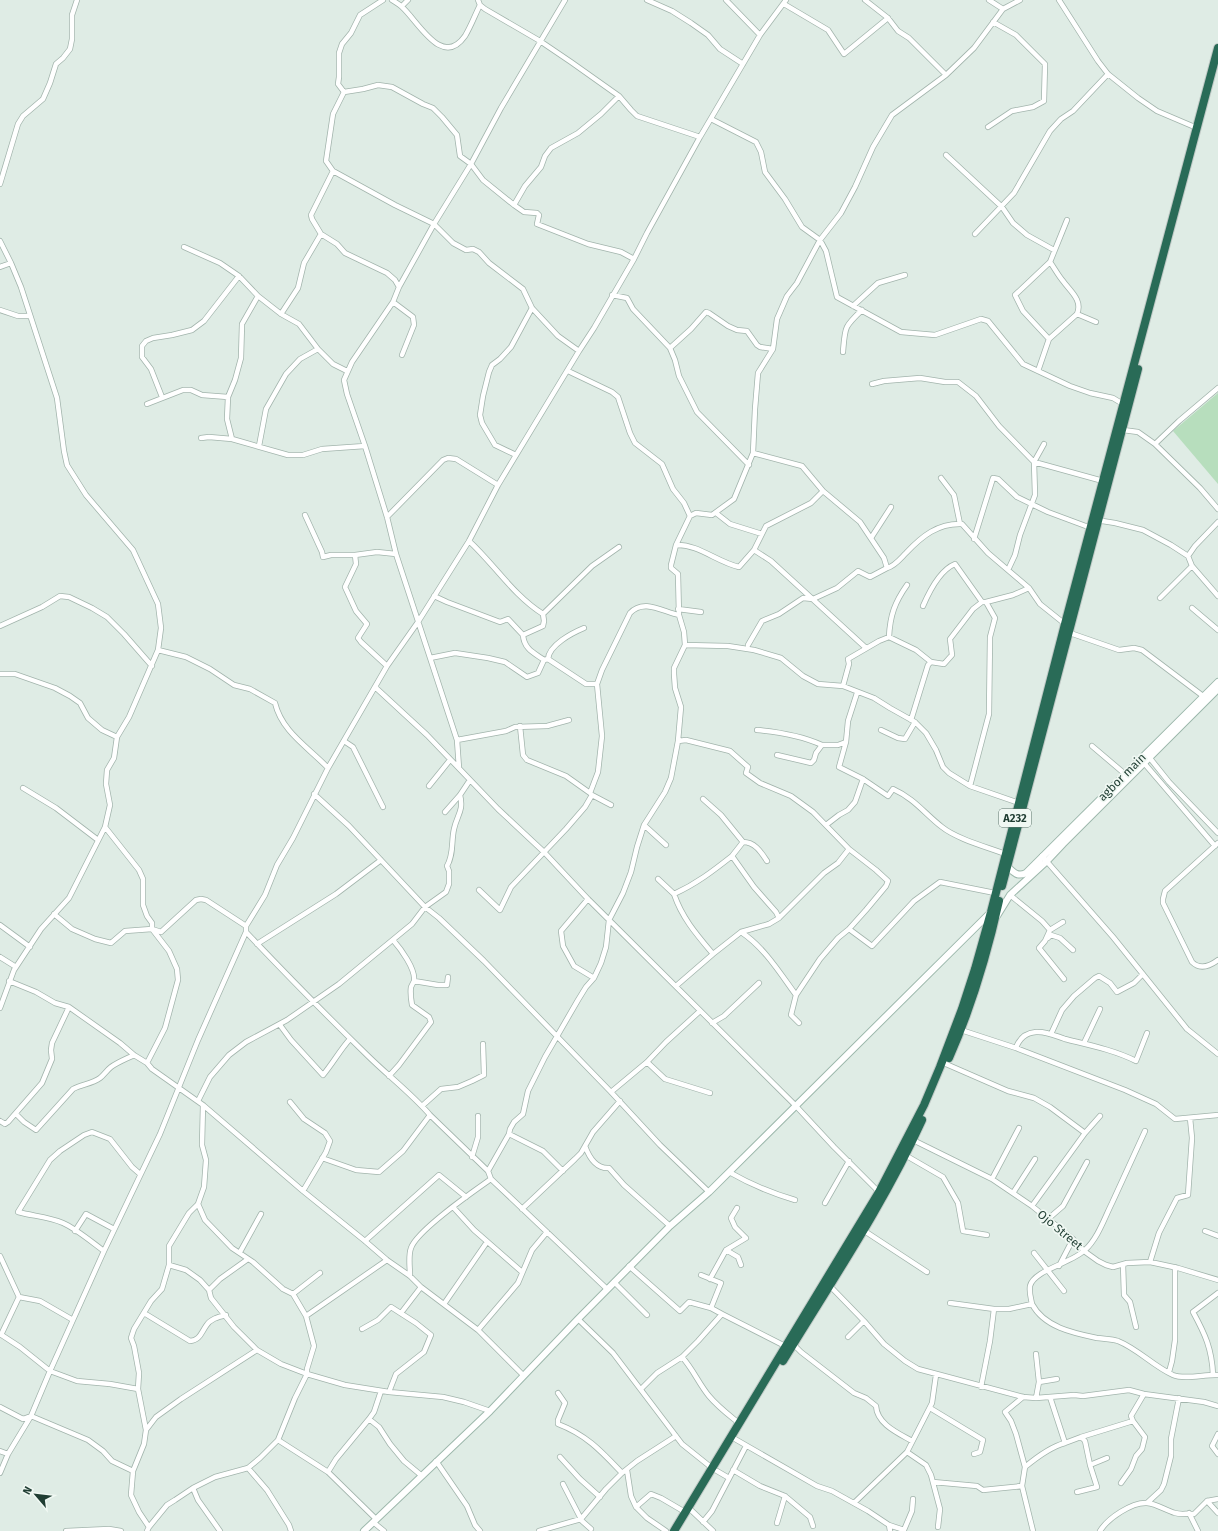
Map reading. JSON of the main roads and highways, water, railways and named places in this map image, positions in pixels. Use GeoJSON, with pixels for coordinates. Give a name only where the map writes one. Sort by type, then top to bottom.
{"type":"FeatureCollection","features":[{"type":"Feature","properties":{"kind":"highway","name":"A232"},"geometry":{"type":"LineString","coordinates":[[680,1531],[689,1512],[740,1424],[845,1254],[863,1230],[906,1155],[961,1030],[981,969],[1070,633],[1096,520],[1103,481],[1218,48]]}},
{"type":"Feature","properties":{"kind":"highway","name":"A232"},"geometry":{"type":"LineString","coordinates":[[714,1470],[735,1439],[789,1345],[829,1285],[879,1192],[924,1105],[940,1067],[973,976],[996,893],[1065,624],[1091,528],[1096,520],[1123,430],[1218,67]]}},
{"type":"Feature","properties":{"kind":"highway","name":"A232"},"geometry":{"type":"LineString","coordinates":[[674,1531],[689,1512]]}}]}
